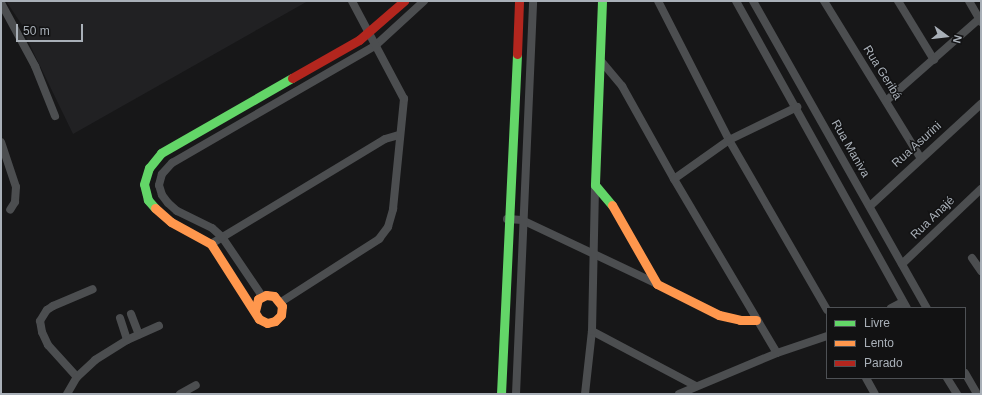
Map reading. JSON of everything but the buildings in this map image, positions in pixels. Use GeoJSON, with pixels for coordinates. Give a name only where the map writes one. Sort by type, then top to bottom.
{"type":"FeatureCollection","features":[{"type":"Feature","properties":{"kind":"street"},"geometry":{"type":"LineString","coordinates":[[281,302],[379,239],[388,227],[393,209],[399,135],[404,99],[352,1]]}},
{"type":"Feature","properties":{"kind":"street"},"geometry":{"type":"LineString","coordinates":[[255,311],[256,303],[262,296],[274,296],[281,302],[282,310],[275,321],[263,322],[255,311],[211,244],[157,211],[148,200],[144,184],[149,168],[161,153],[359,40],[404,1]]}},
{"type":"Feature","properties":{"kind":"street"},"geometry":{"type":"LineString","coordinates":[[262,296],[222,237],[212,228],[177,211],[168,203],[162,195],[159,185],[162,174],[172,163],[376,45],[424,1]]}},
{"type":"Feature","properties":{"kind":"street"},"geometry":{"type":"LineString","coordinates":[[501,394],[501,346],[519,1]]}},
{"type":"Feature","properties":{"kind":"street"},"geometry":{"type":"LineString","coordinates":[[516,394],[516,346],[533,1]]}},
{"type":"Feature","properties":{"kind":"street"},"geometry":{"type":"LineString","coordinates":[[585,394],[592,331],[595,185],[601,61],[602,1]]}},
{"type":"Feature","properties":{"kind":"street"},"geometry":{"type":"LineString","coordinates":[[658,1],[729,140],[826,308]]}},
{"type":"Feature","properties":{"kind":"street"},"geometry":{"type":"LineString","coordinates":[[736,1],[797,107],[905,305],[895,307]]}},
{"type":"Feature","properties":{"kind":"street","name":"Rua Maniva"},"geometry":{"type":"LineString","coordinates":[[753,1],[926,307]]}},
{"type":"Feature","properties":{"kind":"street","name":"Rua Geribá"},"geometry":{"type":"LineString","coordinates":[[824,1],[920,158]]}},
{"type":"Feature","properties":{"kind":"street"},"geometry":{"type":"LineString","coordinates":[[898,1],[934,60]]}},
{"type":"Feature","properties":{"kind":"street"},"geometry":{"type":"LineString","coordinates":[[886,102],[934,60],[979,17],[969,1]]}},
{"type":"Feature","properties":{"kind":"street"},"geometry":{"type":"LineString","coordinates":[[1,2],[35,66],[55,116]]}},
{"type":"Feature","properties":{"kind":"street"},"geometry":{"type":"LineString","coordinates":[[601,61],[622,86],[674,179],[756,320],[777,353]]}},
{"type":"Feature","properties":{"kind":"street","name":"Rua Asurini"},"geometry":{"type":"LineString","coordinates":[[870,206],[920,158],[981,104]]}},
{"type":"Feature","properties":{"kind":"street"},"geometry":{"type":"LineString","coordinates":[[674,179],[729,140],[797,107]]}},
{"type":"Feature","properties":{"kind":"street"},"geometry":{"type":"LineString","coordinates":[[211,244],[385,139],[399,135]]}},
{"type":"Feature","properties":{"kind":"street"},"geometry":{"type":"LineString","coordinates":[[1,142],[16,187],[15,202],[10,210]]}},
{"type":"Feature","properties":{"kind":"street"},"geometry":{"type":"LineString","coordinates":[[595,185],[611,204],[645,267],[657,284]]}},
{"type":"Feature","properties":{"kind":"street","name":"Rua Anajé"},"geometry":{"type":"LineString","coordinates":[[902,264],[981,189]]}},
{"type":"Feature","properties":{"kind":"street"},"geometry":{"type":"LineString","coordinates":[[507,219],[522,220],[594,253],[719,315],[740,320],[756,320]]}},
{"type":"Feature","properties":{"kind":"street"},"geometry":{"type":"LineString","coordinates":[[972,258],[981,271]]}},
{"type":"Feature","properties":{"kind":"street"},"geometry":{"type":"LineString","coordinates":[[77,377],[48,345],[42,332],[40,321],[46,310],[93,289]]}},
{"type":"Feature","properties":{"kind":"street"},"geometry":{"type":"LineString","coordinates":[[131,314],[138,335]]}},
{"type":"Feature","properties":{"kind":"street"},"geometry":{"type":"LineString","coordinates":[[120,318],[127,340]]}},
{"type":"Feature","properties":{"kind":"street"},"geometry":{"type":"LineString","coordinates":[[67,394],[77,377],[95,360],[127,340],[159,326]]}},
{"type":"Feature","properties":{"kind":"street"},"geometry":{"type":"LineString","coordinates":[[592,331],[696,386]]}},
{"type":"Feature","properties":{"kind":"street"},"geometry":{"type":"LineString","coordinates":[[679,394],[777,353],[826,336]]}},
{"type":"Feature","properties":{"kind":"street"},"geometry":{"type":"LineString","coordinates":[[501,346],[516,346]]}},
{"type":"Feature","properties":{"kind":"street"},"geometry":{"type":"LineString","coordinates":[[966,375],[977,394]]}},
{"type":"Feature","properties":{"kind":"street"},"geometry":{"type":"LineString","coordinates":[[866,379],[872,393]]}},
{"type":"Feature","properties":{"kind":"street"},"geometry":{"type":"LineString","coordinates":[[949,379],[957,394]]}},
{"type":"Feature","properties":{"kind":"street"},"geometry":{"type":"LineString","coordinates":[[180,394],[196,385]]}},
{"type":"Feature","properties":{"kind":"shaded area"},"geometry":{"type":"Polygon","coordinates":[[[6,1],[308,1],[73,134],[25,35],[28,34],[6,1]]]}},
{"type":"Feature","properties":{"kind":"traffic: fast"},"geometry":{"type":"LineString","coordinates":[[602,1],[595,185],[612,205]]}},
{"type":"Feature","properties":{"kind":"traffic: fast"},"geometry":{"type":"LineString","coordinates":[[501,394],[517,54]]}},
{"type":"Feature","properties":{"kind":"traffic: fast"},"geometry":{"type":"LineString","coordinates":[[155,208],[148,200],[144,184],[149,168],[161,153],[292,78]]}},
{"type":"Feature","properties":{"kind":"traffic: slow"},"geometry":{"type":"LineString","coordinates":[[612,205],[657,284],[719,315],[740,320],[756,320]]}},
{"type":"Feature","properties":{"kind":"traffic: slow"},"geometry":{"type":"LineString","coordinates":[[155,208],[171,222],[211,244],[259,319],[267,323],[275,321],[281,315],[282,306],[274,296],[266,295],[258,299],[255,311]]}},
{"type":"Feature","properties":{"kind":"traffic: jam"},"geometry":{"type":"LineString","coordinates":[[292,78],[359,40],[404,1]]}},
{"type":"Feature","properties":{"kind":"traffic: jam"},"geometry":{"type":"LineString","coordinates":[[517,54],[519,1]]}}]}
